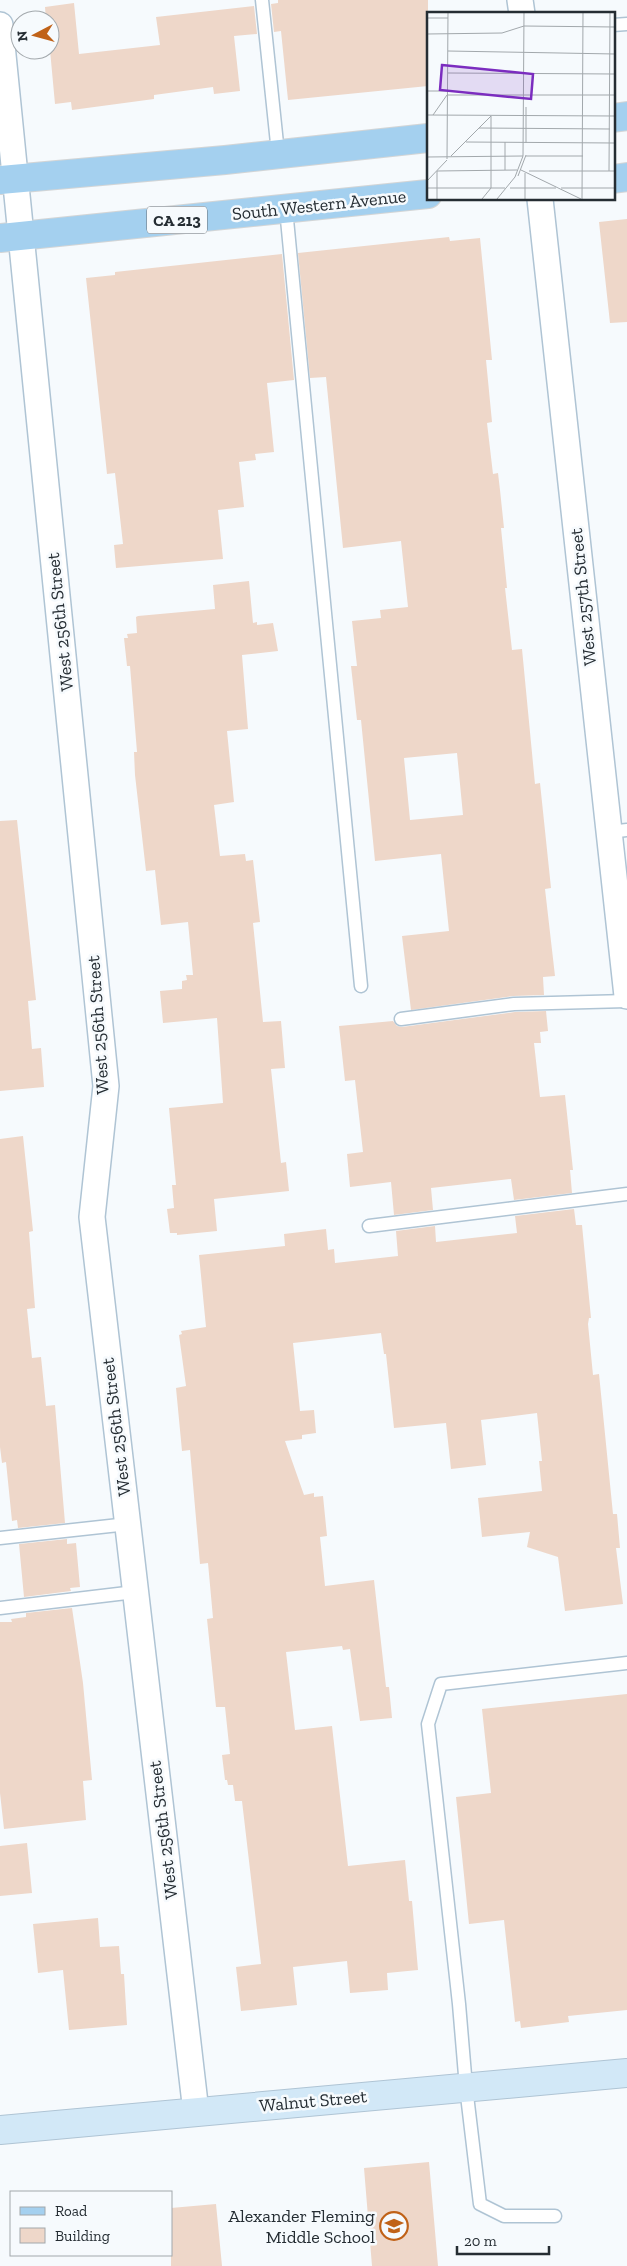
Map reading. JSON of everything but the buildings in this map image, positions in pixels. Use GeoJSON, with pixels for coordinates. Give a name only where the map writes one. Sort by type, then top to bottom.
{"type":"FeatureCollection","features":[{"type":"Feature","properties":{"kind":"main road"},"geometry":{"type":"LineString","coordinates":[[614,118],[627,116]]}},
{"type":"Feature","properties":{"kind":"main road"},"geometry":{"type":"LineString","coordinates":[[8,180],[225,160],[427,138]]}},
{"type":"Feature","properties":{"kind":"main road"},"geometry":{"type":"LineString","coordinates":[[614,178],[627,177]]}},
{"type":"Feature","properties":{"kind":"main road","name":"South Western Avenue"},"geometry":{"type":"LineString","coordinates":[[11,236],[286,209],[333,202],[427,194]]}},
{"type":"Feature","properties":{"kind":"street","name":"West 256th Street"},"geometry":{"type":"LineString","coordinates":[[0,25],[11,236],[106,1086],[92,1217],[196,2112]]}},
{"type":"Feature","properties":{"kind":"street","name":"West 257th Street"},"geometry":{"type":"LineString","coordinates":[[540,200],[618,831],[627,996]]}},
{"type":"Feature","properties":{"kind":"street","name":"Walnut Street"},"geometry":{"type":"LineString","coordinates":[[0,2130],[627,2073]]}},
{"type":"Feature","properties":{"kind":"lane"},"geometry":{"type":"LineString","coordinates":[[262,0],[278,153]]}},
{"type":"Feature","properties":{"kind":"lane"},"geometry":{"type":"LineString","coordinates":[[614,25],[627,24]]}},
{"type":"Feature","properties":{"kind":"lane"},"geometry":{"type":"LineString","coordinates":[[286,209],[361,986]]}},
{"type":"Feature","properties":{"kind":"lane"},"geometry":{"type":"LineString","coordinates":[[400,1019],[514,1004],[627,1001]]}},
{"type":"Feature","properties":{"kind":"lane"},"geometry":{"type":"LineString","coordinates":[[369,1226],[627,1194]]}},
{"type":"Feature","properties":{"kind":"lane"},"geometry":{"type":"LineString","coordinates":[[0,1538],[128,1524]]}},
{"type":"Feature","properties":{"kind":"lane"},"geometry":{"type":"LineString","coordinates":[[0,1608],[135,1592]]}},
{"type":"Feature","properties":{"kind":"lane"},"geometry":{"type":"LineString","coordinates":[[555,2216],[504,2216],[480,2204],[428,1724],[441,1684],[627,1664]]}},
{"type":"Feature","properties":{"kind":"place","name":"Alexander Fleming Middle School"},"geometry":{"type":"Point","coordinates":[394,2226]}}]}
